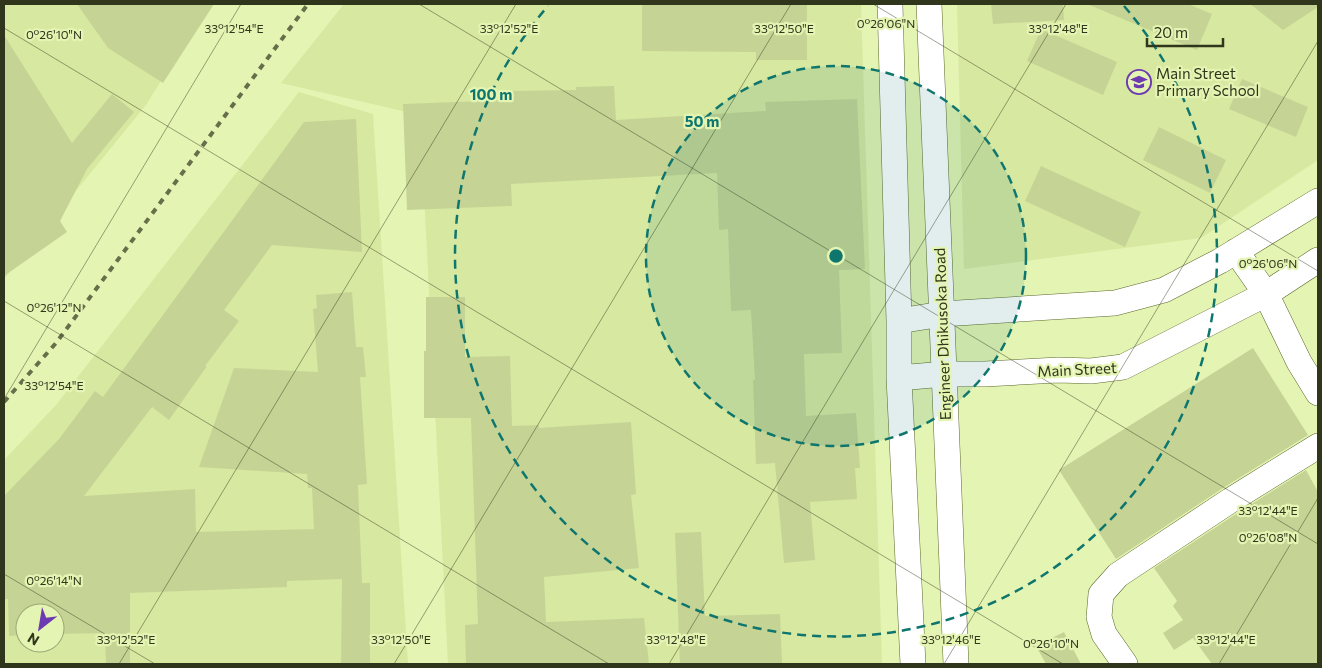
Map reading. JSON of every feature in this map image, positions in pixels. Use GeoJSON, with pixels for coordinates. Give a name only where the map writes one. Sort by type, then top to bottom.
{"type":"FeatureCollection","features":[{"type":"Feature","properties":{"kind":"street"},"geometry":{"type":"LineString","coordinates":[[890,4],[899,378],[913,664]]}},
{"type":"Feature","properties":{"kind":"street","name":"Engineer Dhikusoka Road"},"geometry":{"type":"LineString","coordinates":[[929,4],[956,664]]}},
{"type":"Feature","properties":{"kind":"street"},"geometry":{"type":"LineString","coordinates":[[899,321],[942,314],[1115,303],[1164,290],[1236,251],[1318,201]]}},
{"type":"Feature","properties":{"kind":"street"},"geometry":{"type":"LineString","coordinates":[[1236,251],[1266,294],[1299,362],[1318,393]]}},
{"type":"Feature","properties":{"kind":"street","name":"Main Street"},"geometry":{"type":"LineString","coordinates":[[899,378],[944,374],[1091,371],[1123,366],[1266,294],[1318,260]]}},
{"type":"Feature","properties":{"kind":"street"},"geometry":{"type":"LineString","coordinates":[[1125,664],[1104,634],[1099,617],[1101,594],[1118,575],[1231,500],[1318,446]]}},
{"type":"Feature","properties":{"kind":"shaded area"},"geometry":{"type":"Polygon","coordinates":[[[4,4],[209,4],[146,105],[4,279],[4,4]]]}},
{"type":"Feature","properties":{"kind":"shaded area"},"geometry":{"type":"Polygon","coordinates":[[[344,4],[861,4],[882,664],[448,664],[420,115],[281,83],[344,4]]]}},
{"type":"Feature","properties":{"kind":"shaded area","name":"Main Street Primary School"},"geometry":{"type":"Polygon","coordinates":[[[957,4],[1318,4],[1318,160],[1201,238],[964,269],[957,4]]]}},
{"type":"Feature","properties":{"kind":"shaded area"},"geometry":{"type":"Polygon","coordinates":[[[299,92],[373,114],[408,664],[4,664],[4,460],[56,405],[299,92]]]}},
{"type":"Feature","properties":{"kind":"building"},"geometry":{"type":"Polygon","coordinates":[[[77,4],[214,4],[163,83],[108,48],[77,4]]]}},
{"type":"Feature","properties":{"kind":"building"},"geometry":{"type":"Polygon","coordinates":[[[642,4],[807,4],[807,60],[756,60],[756,52],[642,51],[642,4]]]}},
{"type":"Feature","properties":{"kind":"building"},"geometry":{"type":"Polygon","coordinates":[[[991,4],[1063,4],[1064,20],[993,24],[991,4]]]}},
{"type":"Feature","properties":{"kind":"building"},"geometry":{"type":"Polygon","coordinates":[[[1087,4],[1188,4],[1212,14],[1197,50],[1087,4]]]}},
{"type":"Feature","properties":{"kind":"building"},"geometry":{"type":"Polygon","coordinates":[[[1250,4],[1318,4],[1318,7],[1283,30],[1250,4]]]}},
{"type":"Feature","properties":{"kind":"building"},"geometry":{"type":"Polygon","coordinates":[[[1041,29],[1117,62],[1103,95],[1027,61],[1041,29]]]}},
{"type":"Feature","properties":{"kind":"building"},"geometry":{"type":"Polygon","coordinates":[[[4,35],[72,143],[112,94],[134,112],[87,169],[60,221],[67,232],[4,276],[4,35]]]}},
{"type":"Feature","properties":{"kind":"building"},"geometry":{"type":"Polygon","coordinates":[[[1242,79],[1308,107],[1296,137],[1229,109],[1242,79]]]}},
{"type":"Feature","properties":{"kind":"building"},"geometry":{"type":"Polygon","coordinates":[[[614,86],[616,120],[766,111],[765,102],[857,99],[865,269],[839,270],[842,353],[804,354],[806,416],[856,413],[860,468],[855,468],[857,499],[810,502],[815,560],[784,563],[775,463],[756,464],[753,380],[755,380],[751,310],[731,311],[728,229],[719,230],[717,173],[511,184],[512,206],[407,210],[403,104],[510,100],[510,91],[576,90],[576,87],[614,86]]]}},
{"type":"Feature","properties":{"kind":"building"},"geometry":{"type":"Polygon","coordinates":[[[356,119],[362,252],[272,245],[224,310],[239,321],[205,366],[207,366],[169,420],[152,407],[84,496],[195,489],[196,532],[314,529],[312,488],[308,488],[307,474],[199,467],[234,368],[318,372],[313,309],[317,308],[316,295],[352,292],[356,347],[363,347],[366,377],[360,377],[367,484],[358,485],[362,583],[370,583],[370,664],[341,664],[342,579],[287,581],[287,587],[130,593],[130,664],[106,664],[105,633],[65,634],[65,603],[15,603],[15,636],[9,636],[8,599],[4,599],[4,496],[59,439],[95,391],[103,397],[304,122],[356,119]]]}},
{"type":"Feature","properties":{"kind":"building"},"geometry":{"type":"Polygon","coordinates":[[[1159,127],[1226,160],[1210,193],[1143,160],[1159,127]]]}},
{"type":"Feature","properties":{"kind":"building"},"geometry":{"type":"Polygon","coordinates":[[[1041,166],[1141,212],[1125,247],[1025,201],[1041,166]]]}},
{"type":"Feature","properties":{"kind":"building"},"geometry":{"type":"Polygon","coordinates":[[[426,297],[465,297],[465,357],[510,356],[512,426],[539,425],[539,428],[631,422],[636,494],[631,495],[639,568],[544,577],[546,622],[644,618],[649,664],[466,664],[465,625],[478,624],[471,418],[424,418],[426,297]]]}},
{"type":"Feature","properties":{"kind":"building"},"geometry":{"type":"Polygon","coordinates":[[[1253,348],[1308,435],[1223,488],[1116,559],[1059,470],[1253,348]]]}},
{"type":"Feature","properties":{"kind":"building"},"geometry":{"type":"Polygon","coordinates":[[[1306,470],[1318,492],[1318,664],[1212,664],[1193,638],[1174,650],[1163,633],[1183,620],[1173,606],[1177,601],[1154,568],[1306,470]]]}},
{"type":"Feature","properties":{"kind":"building"},"geometry":{"type":"Polygon","coordinates":[[[701,532],[705,616],[780,614],[782,664],[680,664],[675,533],[701,532]]]}},
{"type":"Feature","properties":{"kind":"building"},"geometry":{"type":"Polygon","coordinates":[[[1064,632],[1081,664],[1046,664],[1036,646],[1064,632]]]}},
{"type":"Feature","properties":{"kind":"railway"},"geometry":{"type":"LineString","coordinates":[[4,402],[56,343],[308,4]]}},
{"type":"Feature","properties":{"kind":"place","name":"Main Street Primary School"},"geometry":{"type":"Point","coordinates":[1139,82]}}]}
